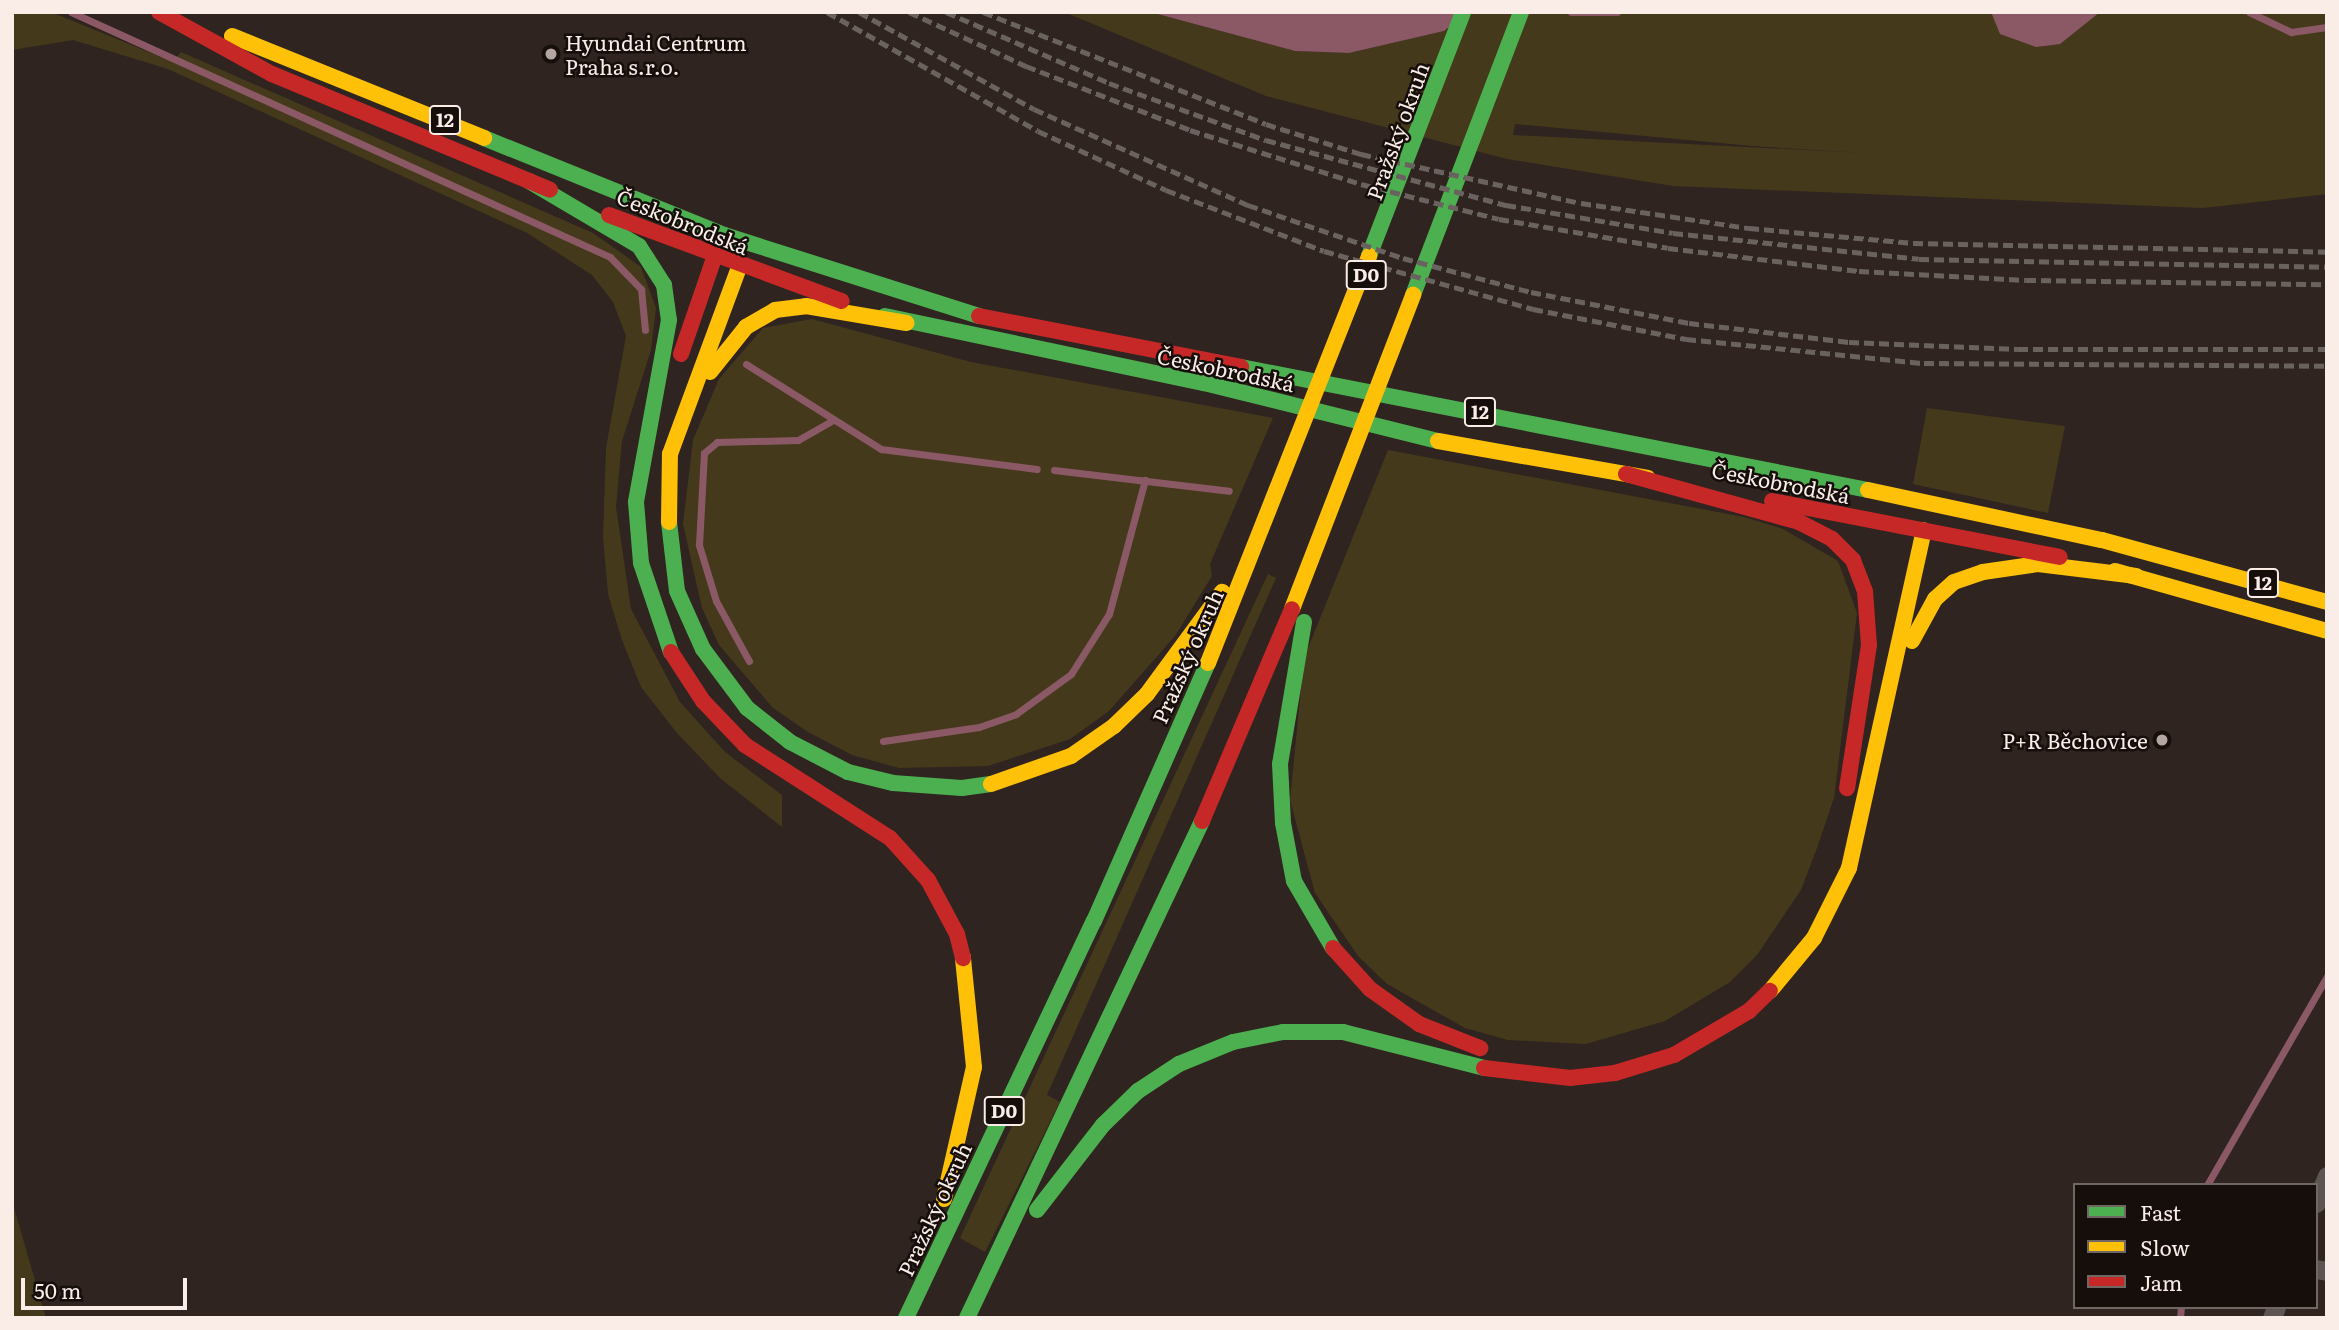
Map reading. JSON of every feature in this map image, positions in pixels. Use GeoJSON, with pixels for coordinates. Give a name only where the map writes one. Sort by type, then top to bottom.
{"type":"FeatureCollection","features":[{"type":"Feature","properties":{"kind":"main road","name":"Českobrodská"},"geometry":{"type":"LineString","coordinates":[[159,12],[272,74],[528,181],[714,258],[907,323],[1204,383],[1428,439],[1626,474],[1901,532],[1924,530],[2136,576],[2327,631]]}},
{"type":"Feature","properties":{"kind":"main road","name":"Českobrodská"},"geometry":{"type":"LineString","coordinates":[[165,12],[284,54],[749,244],[993,320],[1929,503],[2199,564],[2327,602]]}},
{"type":"Feature","properties":{"kind":"main road","name":"Pražský okruh"},"geometry":{"type":"LineString","coordinates":[[914,1301],[1094,921],[1251,556],[1263,535],[1463,12]]}},
{"type":"Feature","properties":{"kind":"main road","name":"D0"},"geometry":{"type":"LineString","coordinates":[[1310,577],[1323,533],[1521,12]]}},
{"type":"Feature","properties":{"kind":"main road"},"geometry":{"type":"LineString","coordinates":[[528,181],[639,246],[664,285],[668,327],[637,484],[637,532],[648,592],[685,676],[744,744],[890,838],[928,880],[957,934],[974,1017],[972,1086],[914,1301],[906,1318]]}},
{"type":"Feature","properties":{"kind":"main road"},"geometry":{"type":"LineString","coordinates":[[637,484],[724,234]]}},
{"type":"Feature","properties":{"kind":"main road"},"geometry":{"type":"LineString","coordinates":[[749,244],[670,454],[666,512],[673,572],[689,622],[714,666],[747,708],[790,742],[848,772],[893,783],[986,786],[1042,770],[1094,741],[1147,694],[1251,556]]}},
{"type":"Feature","properties":{"kind":"main road"},"geometry":{"type":"LineString","coordinates":[[670,454],[714,364],[761,316],[806,306],[907,323]]}},
{"type":"Feature","properties":{"kind":"main road"},"geometry":{"type":"LineString","coordinates":[[1626,474],[1799,522],[1832,539],[1853,560],[1865,591],[1869,645],[1837,840],[1892,590]]}},
{"type":"Feature","properties":{"kind":"main road"},"geometry":{"type":"LineString","coordinates":[[1901,532],[1909,499]]}},
{"type":"Feature","properties":{"kind":"main road"},"geometry":{"type":"LineString","coordinates":[[993,1268],[1119,1108],[1179,1064],[1233,1042],[1283,1032],[1343,1032],[1468,1066],[1570,1078],[1636,1068],[1714,1035],[1783,979],[1825,921],[1855,848],[1929,503]]}},
{"type":"Feature","properties":{"kind":"main road"},"geometry":{"type":"LineString","coordinates":[[1881,731],[1921,620],[1954,582],[2021,564],[2136,576]]}},
{"type":"Feature","properties":{"kind":"main road"},"geometry":{"type":"LineString","coordinates":[[967,1318],[1156,927],[1310,577]]}},
{"type":"Feature","properties":{"kind":"main road"},"geometry":{"type":"LineString","coordinates":[[1310,577],[1289,690],[1280,764],[1287,853],[1307,909],[1349,967],[1419,1024],[1491,1051],[1579,1058]]}},
{"type":"Feature","properties":{"kind":"main road"},"geometry":{"type":"LineString","coordinates":[[1805,914],[1814,896]]}},
{"type":"Feature","properties":{"kind":"main road"},"geometry":{"type":"LineString","coordinates":[[1767,966],[1794,934]]}},
{"type":"Feature","properties":{"kind":"main road"},"geometry":{"type":"LineString","coordinates":[[1676,1033],[1727,1002]]}},
{"type":"Feature","properties":{"kind":"main road"},"geometry":{"type":"LineString","coordinates":[[1637,1047],[1658,1040]]}},
{"type":"Feature","properties":{"kind":"street"},"geometry":{"type":"LineString","coordinates":[[2318,1198],[2327,1176]]}},
{"type":"Feature","properties":{"kind":"shaded area"},"geometry":{"type":"Polygon","coordinates":[[[12,12],[51,12],[173,62],[181,52],[593,233],[641,267],[656,308],[651,350],[622,441],[616,507],[631,609],[680,702],[725,752],[782,795],[782,827],[720,778],[677,733],[641,687],[622,640],[608,594],[603,537],[606,448],[626,336],[613,302],[592,275],[527,233],[168,69],[73,40],[12,50],[12,12]]]}},
{"type":"Feature","properties":{"kind":"shaded area"},"geometry":{"type":"Polygon","coordinates":[[[1064,12],[1150,12],[1295,51],[1349,53],[1444,31],[1468,12],[1991,12],[2001,34],[2100,12],[2327,12],[2327,194],[2203,208],[1673,186],[1507,159],[1266,96],[1064,12]],[[1515,124],[1513,135],[1864,153],[1752,146],[1515,124]]]}},
{"type":"Feature","properties":{"kind":"shaded area"},"geometry":{"type":"Polygon","coordinates":[[[1150,12],[1468,12],[1444,31],[1349,53],[1295,51],[1150,12]]]}},
{"type":"Feature","properties":{"kind":"shaded area"},"geometry":{"type":"Polygon","coordinates":[[[1991,12],[2100,12],[2060,44],[2036,47],[2000,34],[1991,12]]]}},
{"type":"Feature","properties":{"kind":"shaded area"},"geometry":{"type":"Polygon","coordinates":[[[812,319],[971,362],[1273,418],[1210,564],[1212,576],[1175,636],[1109,711],[1070,739],[988,766],[899,768],[852,755],[808,732],[773,708],[719,645],[702,608],[683,524],[693,440],[719,379],[763,328],[812,319]]]}},
{"type":"Feature","properties":{"kind":"shaded area"},"geometry":{"type":"Polygon","coordinates":[[[1927,408],[2065,426],[2048,513],[1913,484],[1927,408]]]}},
{"type":"Feature","properties":{"kind":"shaded area"},"geometry":{"type":"Polygon","coordinates":[[[1388,450],[1744,517],[1783,529],[1838,561],[1857,613],[1834,798],[1817,848],[1801,890],[1757,955],[1730,982],[1665,1021],[1586,1044],[1508,1040],[1465,1028],[1387,984],[1358,956],[1315,893],[1290,800],[1304,658],[1388,450]]]}},
{"type":"Feature","properties":{"kind":"shaded area"},"geometry":{"type":"Polygon","coordinates":[[[1268,574],[1276,578],[1047,1095],[1060,1102],[985,1252],[960,1238],[1268,574]]]}},
{"type":"Feature","properties":{"kind":"shaded area"},"geometry":{"type":"Polygon","coordinates":[[[12,1201],[46,1318],[12,1318],[12,1201]]]}},
{"type":"Feature","properties":{"kind":"waterway"},"geometry":{"type":"LineString","coordinates":[[71,12],[610,257],[641,289],[645,330]]}},
{"type":"Feature","properties":{"kind":"waterway"},"geometry":{"type":"LineString","coordinates":[[1571,12],[1617,12]]}},
{"type":"Feature","properties":{"kind":"waterway"},"geometry":{"type":"LineString","coordinates":[[2249,12],[2291,32],[2327,27]]}},
{"type":"Feature","properties":{"kind":"waterway"},"geometry":{"type":"LineString","coordinates":[[746,364],[881,449],[1037,469]]}},
{"type":"Feature","properties":{"kind":"waterway"},"geometry":{"type":"LineString","coordinates":[[749,661],[716,601],[699,545],[704,453],[717,442],[798,440],[833,420]]}},
{"type":"Feature","properties":{"kind":"waterway"},"geometry":{"type":"LineString","coordinates":[[1054,470],[1229,491]]}},
{"type":"Feature","properties":{"kind":"waterway"},"geometry":{"type":"LineString","coordinates":[[883,741],[979,727],[1016,714],[1071,674],[1109,614],[1145,480]]}},
{"type":"Feature","properties":{"kind":"waterway"},"geometry":{"type":"LineString","coordinates":[[2208,1183],[2327,976]]}},
{"type":"Feature","properties":{"kind":"waterway"},"geometry":{"type":"LineString","coordinates":[[2180,1318],[2181,1309]]}},
{"type":"Feature","properties":{"kind":"railway"},"geometry":{"type":"LineString","coordinates":[[827,12],[1038,131],[1166,190],[1324,251],[1533,309],[1686,339],[1924,363],[2327,366]]}},
{"type":"Feature","properties":{"kind":"railway"},"geometry":{"type":"LineString","coordinates":[[859,12],[1034,109],[1248,205],[1403,258],[1531,292],[1689,323],[1849,342],[2018,349],[2327,349]]}},
{"type":"Feature","properties":{"kind":"railway"},"geometry":{"type":"LineString","coordinates":[[909,12],[1026,66],[1190,130],[1361,184],[1499,219],[1668,248],[1859,271],[2026,280],[2327,284]]}},
{"type":"Feature","properties":{"kind":"railway"},"geometry":{"type":"LineString","coordinates":[[946,12],[1109,83],[1266,140],[1506,205],[1673,233],[1919,259],[2327,267]]}},
{"type":"Feature","properties":{"kind":"railway"},"geometry":{"type":"LineString","coordinates":[[983,12],[1266,124],[1361,154],[1581,203],[1749,228],[1913,243],[2327,252]]}},
{"type":"Feature","properties":{"kind":"traffic: fast"},"geometry":{"type":"LineString","coordinates":[[1369,256],[1463,12]]}},
{"type":"Feature","properties":{"kind":"traffic: fast"},"geometry":{"type":"LineString","coordinates":[[1413,295],[1521,12]]}},
{"type":"Feature","properties":{"kind":"traffic: fast"},"geometry":{"type":"LineString","coordinates":[[484,138],[724,235],[979,316]]}},
{"type":"Feature","properties":{"kind":"traffic: fast"},"geometry":{"type":"LineString","coordinates":[[529,181],[639,246],[664,285],[669,320],[636,502],[641,563],[671,652]]}},
{"type":"Feature","properties":{"kind":"traffic: fast"},"geometry":{"type":"LineString","coordinates":[[885,316],[1204,383],[1438,441]]}},
{"type":"Feature","properties":{"kind":"traffic: fast"},"geometry":{"type":"LineString","coordinates":[[1241,367],[1868,490]]}},
{"type":"Feature","properties":{"kind":"traffic: fast"},"geometry":{"type":"LineString","coordinates":[[669,522],[677,591],[703,649],[747,708],[790,742],[848,772],[893,783],[962,788],[991,784]]}},
{"type":"Feature","properties":{"kind":"traffic: fast"},"geometry":{"type":"LineString","coordinates":[[1304,622],[1280,764],[1283,823],[1294,881],[1333,948]]}},
{"type":"Feature","properties":{"kind":"traffic: fast"},"geometry":{"type":"LineString","coordinates":[[906,1318],[1094,921],[1208,663]]}},
{"type":"Feature","properties":{"kind":"traffic: fast"},"geometry":{"type":"LineString","coordinates":[[967,1318],[1202,821]]}},
{"type":"Feature","properties":{"kind":"traffic: fast"},"geometry":{"type":"LineString","coordinates":[[1037,1210],[1103,1125],[1138,1091],[1179,1064],[1233,1042],[1283,1032],[1343,1032],[1484,1068]]}},
{"type":"Feature","properties":{"kind":"traffic: slow"},"geometry":{"type":"LineString","coordinates":[[232,36],[484,138]]}},
{"type":"Feature","properties":{"kind":"traffic: slow"},"geometry":{"type":"LineString","coordinates":[[1208,663],[1369,256]]}},
{"type":"Feature","properties":{"kind":"traffic: slow"},"geometry":{"type":"LineString","coordinates":[[669,522],[670,454],[739,267]]}},
{"type":"Feature","properties":{"kind":"traffic: slow"},"geometry":{"type":"LineString","coordinates":[[1292,609],[1413,295]]}},
{"type":"Feature","properties":{"kind":"traffic: slow"},"geometry":{"type":"LineString","coordinates":[[710,372],[746,327],[775,310],[806,306],[907,323]]}},
{"type":"Feature","properties":{"kind":"traffic: slow"},"geometry":{"type":"LineString","coordinates":[[1438,441],[1648,478]]}},
{"type":"Feature","properties":{"kind":"traffic: slow"},"geometry":{"type":"LineString","coordinates":[[1868,490],[2102,540],[2327,602]]}},
{"type":"Feature","properties":{"kind":"traffic: slow"},"geometry":{"type":"LineString","coordinates":[[1770,991],[1814,938],[1849,868],[1924,530]]}},
{"type":"Feature","properties":{"kind":"traffic: slow"},"geometry":{"type":"LineString","coordinates":[[1912,641],[1935,599],[1954,582],[1983,572],[2038,564],[2136,576]]}},
{"type":"Feature","properties":{"kind":"traffic: slow"},"geometry":{"type":"LineString","coordinates":[[2115,571],[2327,631]]}},
{"type":"Feature","properties":{"kind":"traffic: slow"},"geometry":{"type":"LineString","coordinates":[[991,784],[1071,756],[1114,726],[1147,694],[1222,592]]}},
{"type":"Feature","properties":{"kind":"traffic: slow"},"geometry":{"type":"LineString","coordinates":[[944,1199],[974,1067],[963,958]]}},
{"type":"Feature","properties":{"kind":"traffic: jam"},"geometry":{"type":"LineString","coordinates":[[159,12],[272,74],[550,190]]}},
{"type":"Feature","properties":{"kind":"traffic: jam"},"geometry":{"type":"LineString","coordinates":[[609,215],[842,301]]}},
{"type":"Feature","properties":{"kind":"traffic: jam"},"geometry":{"type":"LineString","coordinates":[[681,354],[714,258]]}},
{"type":"Feature","properties":{"kind":"traffic: jam"},"geometry":{"type":"LineString","coordinates":[[979,316],[1241,367]]}},
{"type":"Feature","properties":{"kind":"traffic: jam"},"geometry":{"type":"LineString","coordinates":[[1626,474],[1799,522],[1832,539],[1853,560],[1865,591],[1869,645],[1847,788]]}},
{"type":"Feature","properties":{"kind":"traffic: jam"},"geometry":{"type":"LineString","coordinates":[[1772,501],[2060,557]]}},
{"type":"Feature","properties":{"kind":"traffic: jam"},"geometry":{"type":"LineString","coordinates":[[1202,821],[1292,609]]}},
{"type":"Feature","properties":{"kind":"traffic: jam"},"geometry":{"type":"LineString","coordinates":[[671,652],[703,701],[745,745],[890,838],[928,880],[957,934],[963,958]]}},
{"type":"Feature","properties":{"kind":"traffic: jam"},"geometry":{"type":"LineString","coordinates":[[1333,948],[1370,989],[1419,1024],[1480,1048]]}},
{"type":"Feature","properties":{"kind":"traffic: jam"},"geometry":{"type":"LineString","coordinates":[[1484,1068],[1570,1078],[1615,1073],[1674,1055],[1749,1011],[1770,991]]}},
{"type":"Feature","properties":{"kind":"place","name":"Hyundai Centrum Praha s.r.o."},"geometry":{"type":"Point","coordinates":[551,54]}},
{"type":"Feature","properties":{"kind":"place","name":"P+R Běchovice"},"geometry":{"type":"Point","coordinates":[2162,740]}}]}
